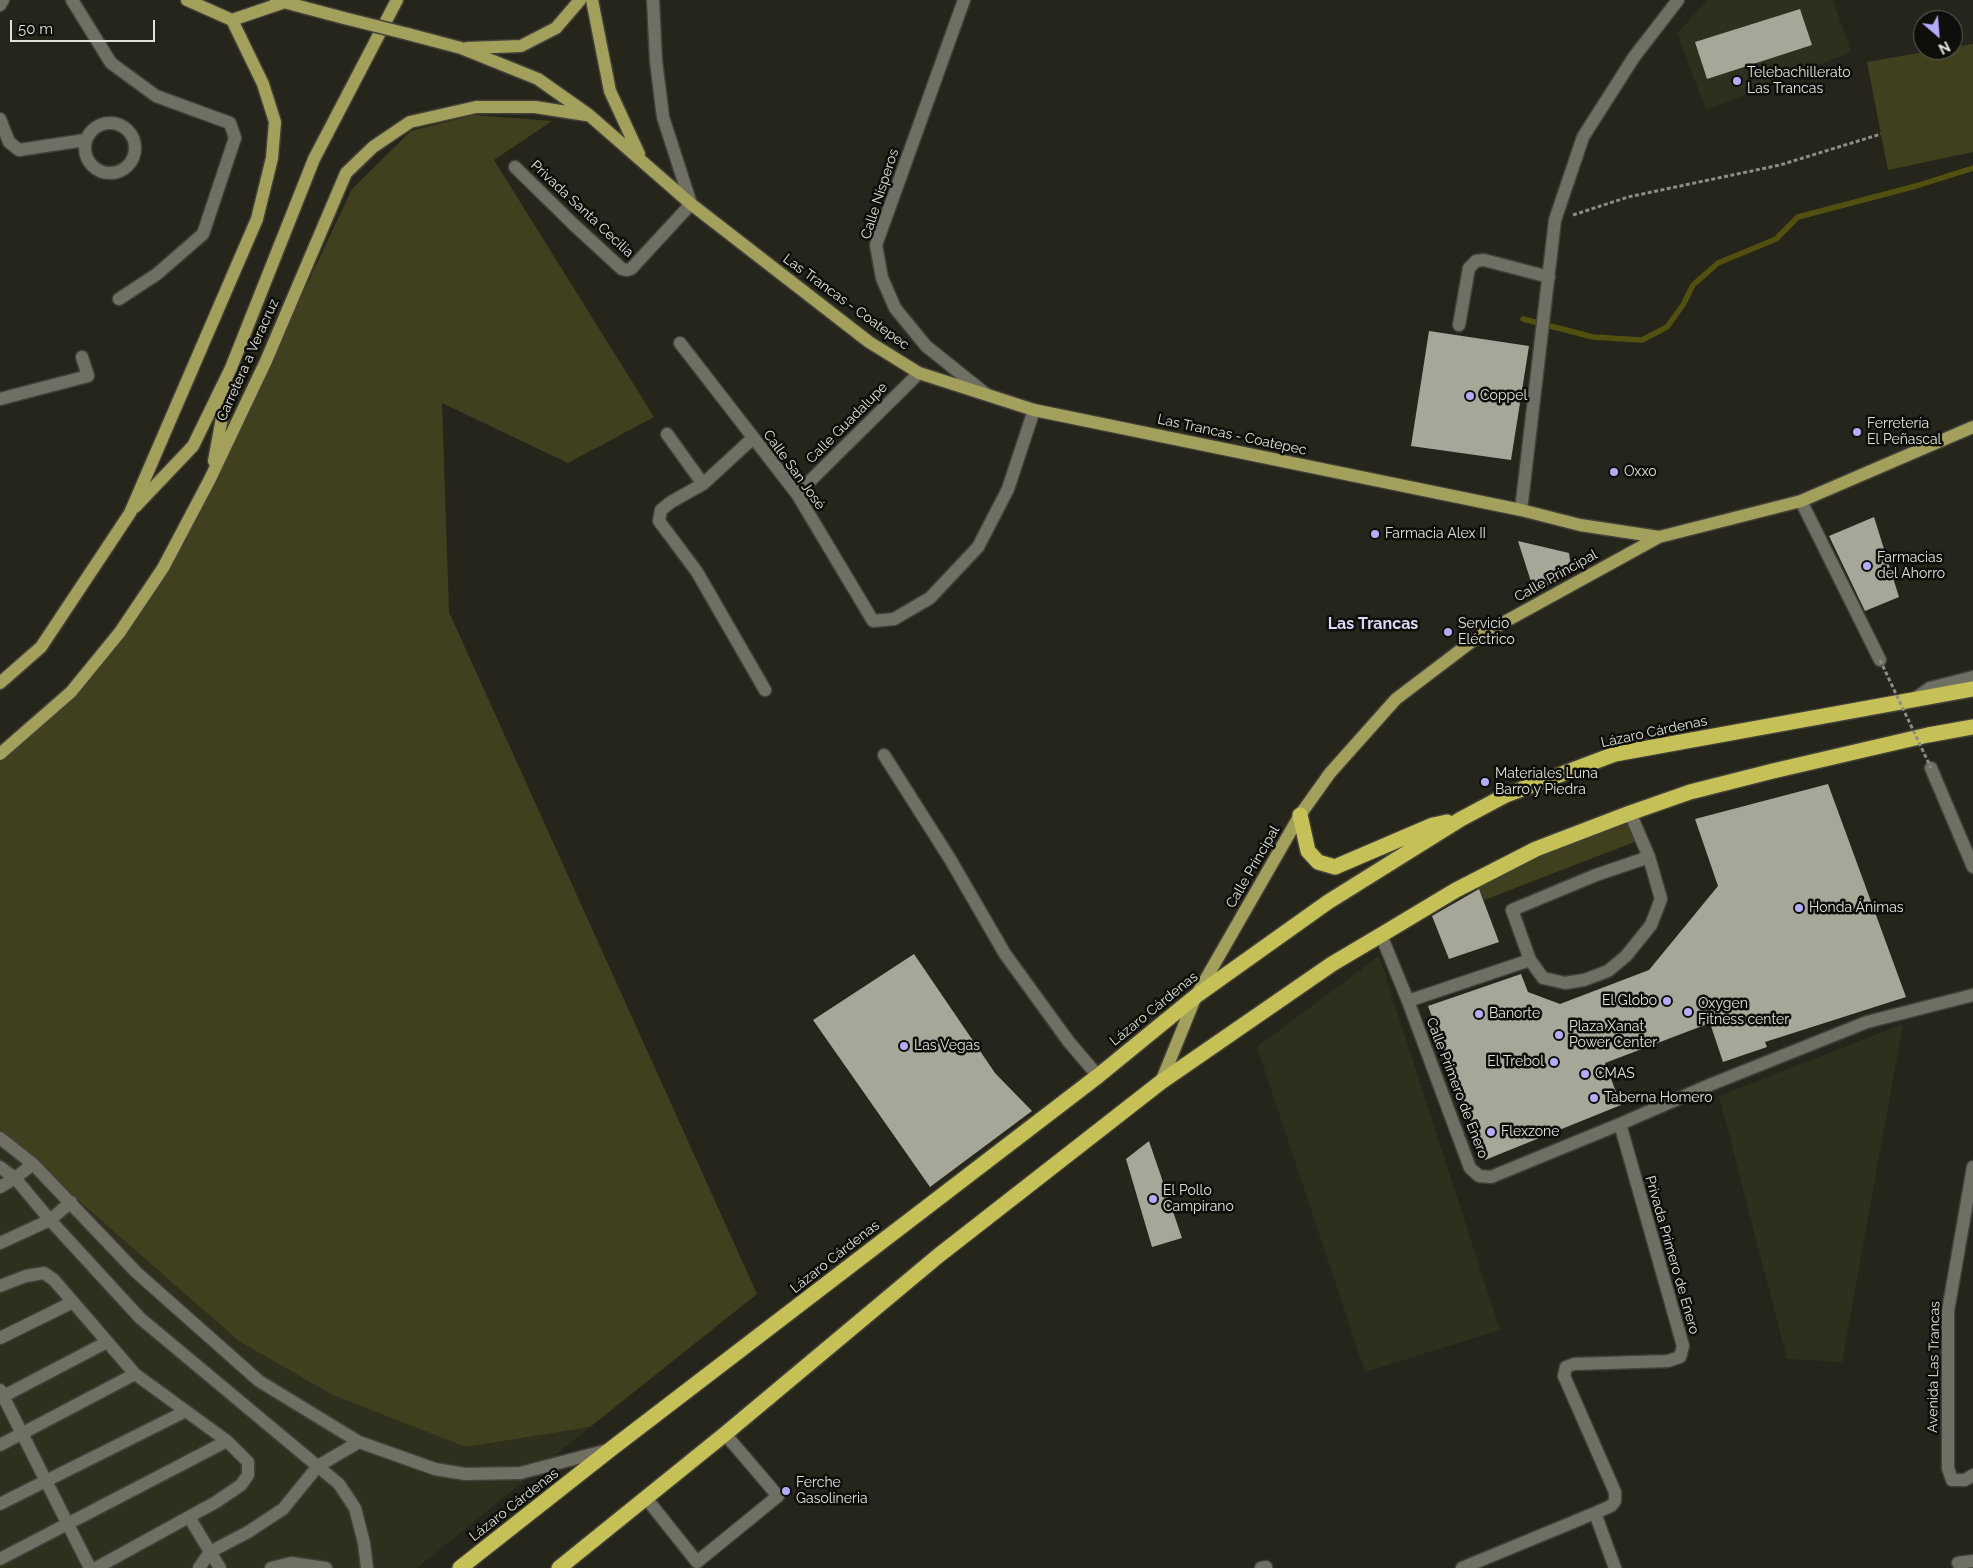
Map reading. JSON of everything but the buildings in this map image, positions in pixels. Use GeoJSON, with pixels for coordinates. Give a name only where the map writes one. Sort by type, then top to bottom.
{"type":"FeatureCollection","features":[{"type":"Feature","properties":{"kind":"highway","name":"Lázaro Cárdenas"},"geometry":{"type":"LineString","coordinates":[[460,1568],[611,1449],[1098,1076],[1196,996],[1328,902],[1461,819],[1506,796],[1614,754],[1973,689]]}},
{"type":"Feature","properties":{"kind":"highway"},"geometry":{"type":"LineString","coordinates":[[559,1568],[725,1434],[938,1256],[1161,1082],[1332,964],[1456,890],[1536,849],[1690,792],[1773,770],[1973,727]]}},
{"type":"Feature","properties":{"kind":"highway"},"geometry":{"type":"LineString","coordinates":[[1300,815],[1308,851],[1318,862],[1334,867],[1433,825],[1461,819]]}},
{"type":"Feature","properties":{"kind":"main road"},"geometry":{"type":"LineString","coordinates":[[130,513],[256,220],[272,158],[275,122],[263,84],[232,20],[188,0]]}},
{"type":"Feature","properties":{"kind":"main road"},"geometry":{"type":"LineString","coordinates":[[0,683],[41,647],[130,513],[193,446],[231,368],[314,159],[397,0]]}},
{"type":"Feature","properties":{"kind":"main road"},"geometry":{"type":"LineString","coordinates":[[461,48],[521,46],[556,28],[580,0]]}},
{"type":"Feature","properties":{"kind":"main road"},"geometry":{"type":"LineString","coordinates":[[592,0],[610,91],[641,158]]}},
{"type":"Feature","properties":{"kind":"main road","name":"Las Trancas - Coatepec"},"geometry":{"type":"LineString","coordinates":[[232,20],[279,1],[461,48],[538,78],[589,115],[641,158],[691,204],[869,342],[919,373],[1034,410],[1521,510],[1580,525],[1659,537]]}},
{"type":"Feature","properties":{"kind":"main road","name":"Carretera a Veracruz"},"geometry":{"type":"LineString","coordinates":[[0,754],[71,692],[120,632],[163,568],[210,479],[266,361],[346,173],[373,147],[410,122],[476,107],[535,107],[589,115]]}},
{"type":"Feature","properties":{"kind":"main road"},"geometry":{"type":"LineString","coordinates":[[210,479],[231,368]]}},
{"type":"Feature","properties":{"kind":"main road","name":"Calle Principal"},"geometry":{"type":"LineString","coordinates":[[1161,1082],[1196,996],[1300,815],[1330,772],[1396,699],[1478,636],[1659,537],[1801,501],[1973,427]]}},
{"type":"Feature","properties":{"kind":"street"},"geometry":{"type":"LineString","coordinates":[[0,5],[3,0]]}},
{"type":"Feature","properties":{"kind":"street"},"geometry":{"type":"LineString","coordinates":[[72,0],[111,63],[156,96],[230,123],[235,138],[203,234],[157,274],[119,299]]}},
{"type":"Feature","properties":{"kind":"street"},"geometry":{"type":"LineString","coordinates":[[653,0],[656,61],[663,117],[691,204]]}},
{"type":"Feature","properties":{"kind":"street","name":"Calle Nísperos"},"geometry":{"type":"LineString","coordinates":[[964,0],[876,245],[882,278],[895,308],[926,346],[986,394]]}},
{"type":"Feature","properties":{"kind":"street"},"geometry":{"type":"LineString","coordinates":[[1521,510],[1555,220],[1583,138],[1634,57],[1678,0]]}},
{"type":"Feature","properties":{"kind":"street"},"geometry":{"type":"LineString","coordinates":[[0,119],[9,142],[19,150],[85,140],[95,127],[111,122],[119,124],[131,134],[135,142],[133,158],[122,170],[105,173],[97,170],[86,157],[85,140]]}},
{"type":"Feature","properties":{"kind":"street","name":"Privada Santa Cecilia"},"geometry":{"type":"LineString","coordinates":[[515,167],[622,269],[630,269],[691,204]]}},
{"type":"Feature","properties":{"kind":"street"},"geometry":{"type":"LineString","coordinates":[[1459,325],[1469,268],[1476,261],[1484,260],[1548,277]]}},
{"type":"Feature","properties":{"kind":"street","name":"Calle San José"},"geometry":{"type":"LineString","coordinates":[[680,343],[797,494],[874,621],[894,619],[930,598],[978,547],[1008,489],[1034,410]]}},
{"type":"Feature","properties":{"kind":"street"},"geometry":{"type":"LineString","coordinates":[[0,399],[88,376],[82,357]]}},
{"type":"Feature","properties":{"kind":"street","name":"Calle Guadalupe"},"geometry":{"type":"LineString","coordinates":[[797,494],[919,373]]}},
{"type":"Feature","properties":{"kind":"street"},"geometry":{"type":"LineString","coordinates":[[668,434],[703,484]]}},
{"type":"Feature","properties":{"kind":"street"},"geometry":{"type":"LineString","coordinates":[[753,438],[703,484],[671,502],[661,510],[659,521],[697,572],[765,690]]}},
{"type":"Feature","properties":{"kind":"street"},"geometry":{"type":"LineString","coordinates":[[1801,501],[1880,660]]}},
{"type":"Feature","properties":{"kind":"street"},"geometry":{"type":"LineString","coordinates":[[1913,700],[1930,688],[1973,677]]}},
{"type":"Feature","properties":{"kind":"street"},"geometry":{"type":"LineString","coordinates":[[884,756],[950,859],[1005,954],[1069,1042],[1098,1076]]}},
{"type":"Feature","properties":{"kind":"street"},"geometry":{"type":"LineString","coordinates":[[1932,768],[1973,867]]}},
{"type":"Feature","properties":{"kind":"street"},"geometry":{"type":"LineString","coordinates":[[1630,813],[1649,857],[1661,899],[1651,925],[1626,956],[1608,971],[1584,980],[1565,983],[1544,978],[1530,960],[1512,910],[1596,874],[1649,857]]}},
{"type":"Feature","properties":{"kind":"street","name":"Calle Primero de Enero"},"geometry":{"type":"LineString","coordinates":[[1381,935],[1470,1168],[1479,1176],[1491,1177],[1712,1084],[1867,1022],[1973,995]]}},
{"type":"Feature","properties":{"kind":"street"},"geometry":{"type":"LineString","coordinates":[[1408,1002],[1530,960]]}},
{"type":"Feature","properties":{"kind":"street","name":"Privada Primero de Enero"},"geometry":{"type":"LineString","coordinates":[[1462,1568],[1486,1564],[1595,1514],[1615,1501],[1615,1492],[1564,1376],[1566,1367],[1574,1364],[1668,1361],[1680,1357],[1683,1346],[1620,1124]]}},
{"type":"Feature","properties":{"kind":"street"},"geometry":{"type":"LineString","coordinates":[[0,1138],[33,1164],[136,1272],[259,1381],[359,1442],[435,1469],[465,1474],[520,1473],[611,1449]]}},
{"type":"Feature","properties":{"kind":"street"},"geometry":{"type":"LineString","coordinates":[[0,1187],[33,1164]]}},
{"type":"Feature","properties":{"kind":"street"},"geometry":{"type":"LineString","coordinates":[[0,1166],[15,1178],[50,1220],[140,1318],[339,1484],[355,1508],[364,1543],[367,1568]]}},
{"type":"Feature","properties":{"kind":"street","name":"Avenida Las Trancas"},"geometry":{"type":"LineString","coordinates":[[1973,1167],[1948,1311],[1948,1468],[1952,1480],[1965,1480],[1973,1474]]}},
{"type":"Feature","properties":{"kind":"street"},"geometry":{"type":"LineString","coordinates":[[0,1243],[50,1220],[71,1202]]}},
{"type":"Feature","properties":{"kind":"street"},"geometry":{"type":"LineString","coordinates":[[0,1286],[26,1276],[44,1273],[54,1280],[135,1374],[227,1441],[248,1462],[248,1475],[241,1485],[216,1502],[96,1568]]}},
{"type":"Feature","properties":{"kind":"street"},"geometry":{"type":"LineString","coordinates":[[0,1338],[73,1302]]}},
{"type":"Feature","properties":{"kind":"street"},"geometry":{"type":"LineString","coordinates":[[90,1568],[1,1395],[107,1342]]}},
{"type":"Feature","properties":{"kind":"street"},"geometry":{"type":"LineString","coordinates":[[0,1446],[135,1374]]}},
{"type":"Feature","properties":{"kind":"street"},"geometry":{"type":"LineString","coordinates":[[0,1504],[186,1411]]}},
{"type":"Feature","properties":{"kind":"street"},"geometry":{"type":"LineString","coordinates":[[646,1498],[697,1562],[778,1496],[725,1434]]}},
{"type":"Feature","properties":{"kind":"street"},"geometry":{"type":"LineString","coordinates":[[0,1560],[227,1441]]}},
{"type":"Feature","properties":{"kind":"street"},"geometry":{"type":"LineString","coordinates":[[200,1568],[210,1552],[248,1532],[283,1509],[318,1466],[359,1442]]}},
{"type":"Feature","properties":{"kind":"street"},"geometry":{"type":"LineString","coordinates":[[1595,1514],[1615,1568]]}},
{"type":"Feature","properties":{"kind":"street"},"geometry":{"type":"LineString","coordinates":[[189,1517],[220,1568]]}},
{"type":"Feature","properties":{"kind":"street"},"geometry":{"type":"LineString","coordinates":[[1958,1563],[1973,1561]]}},
{"type":"Feature","properties":{"kind":"street"},"geometry":{"type":"LineString","coordinates":[[271,1568],[291,1563],[326,1568]]}},
{"type":"Feature","properties":{"kind":"path"},"geometry":{"type":"LineString","coordinates":[[1555,220],[1628,197],[1780,165],[1881,134]]}},
{"type":"Feature","properties":{"kind":"path"},"geometry":{"type":"LineString","coordinates":[[1880,660],[1932,768]]}},
{"type":"Feature","properties":{"kind":"shaded area","name":"Telebachillerato Las Trancas"},"geometry":{"type":"Polygon","coordinates":[[[1708,0],[1833,0],[1851,52],[1706,110],[1677,33],[1708,0]]]}},
{"type":"Feature","properties":{"kind":"shaded area"},"geometry":{"type":"Polygon","coordinates":[[[1973,44],[1973,152],[1888,170],[1867,62],[1913,54],[1913,60],[1963,60],[1963,46],[1973,44]]]}},
{"type":"Feature","properties":{"kind":"shaded area"},"geometry":{"type":"Polygon","coordinates":[[[474,115],[552,121],[494,160],[654,417],[568,463],[442,403],[449,612],[757,1294],[590,1427],[466,1447],[333,1395],[239,1341],[0,1132],[0,749],[126,630],[209,492],[352,189],[411,131],[474,115]]]}},
{"type":"Feature","properties":{"kind":"shaded area"},"geometry":{"type":"Polygon","coordinates":[[[1630,823],[1637,841],[1484,900],[1478,887],[1537,856],[1630,823]]]}},
{"type":"Feature","properties":{"kind":"shaded area"},"geometry":{"type":"Polygon","coordinates":[[[1379,956],[1500,1330],[1365,1372],[1257,1047],[1379,956]]]}},
{"type":"Feature","properties":{"kind":"shaded area"},"geometry":{"type":"Polygon","coordinates":[[[1903,1024],[1842,1362],[1787,1359],[1719,1096],[1903,1024]]]}},
{"type":"Feature","properties":{"kind":"shaded area"},"geometry":{"type":"Polygon","coordinates":[[[0,1132],[239,1341],[466,1447],[590,1427],[417,1568],[0,1568],[0,1132]]]}},
{"type":"Feature","properties":{"kind":"waterway"},"geometry":{"type":"LineString","coordinates":[[1523,319],[1593,337],[1642,340],[1667,327],[1683,305],[1693,285],[1718,263],[1776,239],[1798,217],[1916,186],[1973,168]]}},
{"type":"Feature","properties":{"kind":"place","name":"Telebachillerato Las Trancas"},"geometry":{"type":"Point","coordinates":[1737,81]}},
{"type":"Feature","properties":{"kind":"place","name":"Coppel"},"geometry":{"type":"Point","coordinates":[1470,396]}},
{"type":"Feature","properties":{"kind":"place","name":"Ferretería El Peñascal"},"geometry":{"type":"Point","coordinates":[1857,432]}},
{"type":"Feature","properties":{"kind":"place","name":"Oxxo"},"geometry":{"type":"Point","coordinates":[1614,472]}},
{"type":"Feature","properties":{"kind":"place","name":"Farmacia Alex II"},"geometry":{"type":"Point","coordinates":[1375,534]}},
{"type":"Feature","properties":{"kind":"place","name":"Farmacias del Ahorro"},"geometry":{"type":"Point","coordinates":[1867,566]}},
{"type":"Feature","properties":{"kind":"place","name":"Servicio Eléctrico"},"geometry":{"type":"Point","coordinates":[1448,632]}},
{"type":"Feature","properties":{"kind":"place","name":"Materiales Luna Barro y Piedra"},"geometry":{"type":"Point","coordinates":[1485,782]}},
{"type":"Feature","properties":{"kind":"place","name":"Honda Ánimas"},"geometry":{"type":"Point","coordinates":[1799,908]}},
{"type":"Feature","properties":{"kind":"place","name":"El Globo"},"geometry":{"type":"Point","coordinates":[1667,1001]}},
{"type":"Feature","properties":{"kind":"place","name":"Oxygen Fitness center"},"geometry":{"type":"Point","coordinates":[1688,1012]}},
{"type":"Feature","properties":{"kind":"place","name":"Banorte"},"geometry":{"type":"Point","coordinates":[1479,1014]}},
{"type":"Feature","properties":{"kind":"place","name":"Plaza Xanat Power Center"},"geometry":{"type":"Point","coordinates":[1559,1035]}},
{"type":"Feature","properties":{"kind":"place","name":"Las Vegas"},"geometry":{"type":"Point","coordinates":[904,1046]}},
{"type":"Feature","properties":{"kind":"place","name":"El Trebol"},"geometry":{"type":"Point","coordinates":[1554,1062]}},
{"type":"Feature","properties":{"kind":"place","name":"CMAS"},"geometry":{"type":"Point","coordinates":[1585,1074]}},
{"type":"Feature","properties":{"kind":"place","name":"Taberna Homero"},"geometry":{"type":"Point","coordinates":[1594,1098]}},
{"type":"Feature","properties":{"kind":"place","name":"Flexzone"},"geometry":{"type":"Point","coordinates":[1491,1132]}},
{"type":"Feature","properties":{"kind":"place","name":"El Pollo Campirano"},"geometry":{"type":"Point","coordinates":[1153,1199]}},
{"type":"Feature","properties":{"kind":"place","name":"Ferche Gasolineria"},"geometry":{"type":"Point","coordinates":[786,1491]}},
{"type":"Feature","properties":{"kind":"district","name":"Las Trancas"},"geometry":{"type":"Point","coordinates":[1373,624]}}]}
